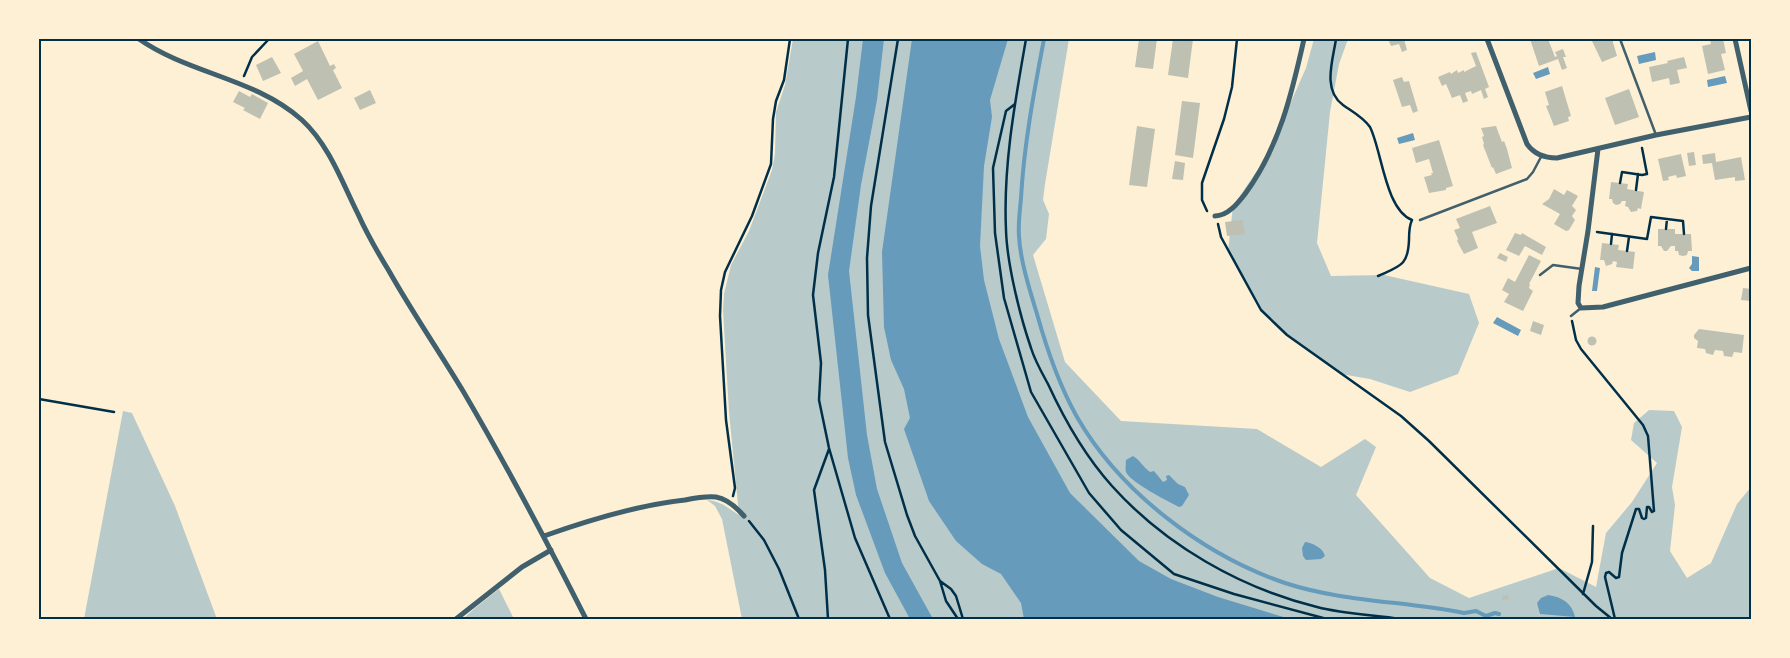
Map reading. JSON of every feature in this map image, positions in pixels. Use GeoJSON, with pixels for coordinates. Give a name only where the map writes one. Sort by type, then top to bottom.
{"type":"FeatureCollection","features":[{"type":"Feature","properties":{"kind":"street"},"geometry":{"type":"LineString","coordinates":[[139,39],[173,58],[268,96],[287,108],[314,132],[389,272],[463,392],[544,536],[586,619]]}},
{"type":"Feature","properties":{"kind":"street"},"geometry":{"type":"LineString","coordinates":[[1215,216],[1221,216],[1236,204],[1265,162],[1277,136],[1292,91],[1304,39]]}},
{"type":"Feature","properties":{"kind":"street"},"geometry":{"type":"LineString","coordinates":[[1487,39],[1524,137],[1531,149],[1542,155],[1557,158],[1656,135],[1751,118]]}},
{"type":"Feature","properties":{"kind":"street"},"geometry":{"type":"LineString","coordinates":[[1736,39],[1751,111]]}},
{"type":"Feature","properties":{"kind":"street"},"geometry":{"type":"LineString","coordinates":[[1598,150],[1578,292],[1578,304],[1581,308],[1603,306],[1751,268]]}},
{"type":"Feature","properties":{"kind":"street"},"geometry":{"type":"LineString","coordinates":[[544,536],[644,507],[679,500],[717,497],[729,502],[744,516]]}},
{"type":"Feature","properties":{"kind":"street"},"geometry":{"type":"LineString","coordinates":[[456,619],[522,567],[551,550]]}},
{"type":"Feature","properties":{"kind":"lane"},"geometry":{"type":"LineString","coordinates":[[1620,39],[1656,135]]}},
{"type":"Feature","properties":{"kind":"lane"},"geometry":{"type":"LineString","coordinates":[[1420,220],[1527,179],[1542,155]]}},
{"type":"Feature","properties":{"kind":"lane"},"geometry":{"type":"LineString","coordinates":[[1540,275],[1553,265],[1582,269]]}},
{"type":"Feature","properties":{"kind":"lane"},"geometry":{"type":"LineString","coordinates":[[1571,316],[1581,308]]}},
{"type":"Feature","properties":{"kind":"path"},"geometry":{"type":"LineString","coordinates":[[242,84],[252,57],[269,39]]}},
{"type":"Feature","properties":{"kind":"path"},"geometry":{"type":"LineString","coordinates":[[729,502],[735,488],[726,420],[720,290],[725,272],[752,216],[771,164],[773,120],[776,102],[784,80],[790,39]]}},
{"type":"Feature","properties":{"kind":"path"},"geometry":{"type":"LineString","coordinates":[[848,39],[834,177],[818,254],[814,295],[820,363],[819,400],[829,448],[855,538],[890,619]]}},
{"type":"Feature","properties":{"kind":"path"},"geometry":{"type":"LineString","coordinates":[[898,39],[871,206],[867,258],[868,314],[885,442],[915,536],[940,581],[946,601],[958,619]]}},
{"type":"Feature","properties":{"kind":"path"},"geometry":{"type":"LineString","coordinates":[[1026,39],[1015,104],[1005,188],[1006,233],[1014,284],[1031,349],[1066,422],[1086,454],[1112,486],[1140,514],[1168,537],[1207,562],[1242,581],[1281,596],[1318,607],[1400,619]]}},
{"type":"Feature","properties":{"kind":"path"},"geometry":{"type":"LineString","coordinates":[[1237,39],[1232,87],[1224,119],[1202,183],[1201,193],[1205,208],[1210,214],[1215,216],[1221,237],[1261,310],[1287,335],[1401,416],[1559,568],[1583,594],[1614,619]]}},
{"type":"Feature","properties":{"kind":"path"},"geometry":{"type":"LineString","coordinates":[[1336,39],[1331,70],[1332,93],[1337,100],[1363,118],[1370,127],[1394,200],[1404,215],[1412,220],[1420,220]]}},
{"type":"Feature","properties":{"kind":"path"},"geometry":{"type":"LineString","coordinates":[[1015,104],[1006,111],[992,168],[995,233],[1004,298],[1031,392],[1089,493],[1121,530],[1174,574],[1234,594],[1327,619]]}},
{"type":"Feature","properties":{"kind":"path"},"geometry":{"type":"LineString","coordinates":[[1620,183],[1622,172],[1647,174],[1640,139]]}},
{"type":"Feature","properties":{"kind":"path"},"geometry":{"type":"LineString","coordinates":[[1636,190],[1638,174]]}},
{"type":"Feature","properties":{"kind":"path"},"geometry":{"type":"LineString","coordinates":[[1588,231],[1647,239],[1652,217],[1683,221],[1684,234]]}},
{"type":"Feature","properties":{"kind":"path"},"geometry":{"type":"LineString","coordinates":[[1666,219],[1666,229]]}},
{"type":"Feature","properties":{"kind":"path"},"geometry":{"type":"LineString","coordinates":[[1378,276],[1400,266],[1406,260],[1412,220]]}},
{"type":"Feature","properties":{"kind":"path"},"geometry":{"type":"LineString","coordinates":[[1611,244],[1612,234]]}},
{"type":"Feature","properties":{"kind":"path"},"geometry":{"type":"LineString","coordinates":[[1627,251],[1629,236]]}},
{"type":"Feature","properties":{"kind":"path"},"geometry":{"type":"LineString","coordinates":[[1571,316],[1576,340],[1581,349],[1643,425],[1648,436],[1654,511],[1651,512],[1649,507],[1646,507],[1646,518],[1644,519],[1639,509],[1636,509],[1622,553],[1619,577],[1616,578],[1609,572],[1606,573],[1605,577],[1614,619]]}},
{"type":"Feature","properties":{"kind":"path"},"geometry":{"type":"LineString","coordinates":[[39,399],[114,412]]}},
{"type":"Feature","properties":{"kind":"path"},"geometry":{"type":"LineString","coordinates":[[828,619],[825,570],[814,490],[829,448]]}},
{"type":"Feature","properties":{"kind":"path"},"geometry":{"type":"LineString","coordinates":[[744,516],[764,540],[779,569],[799,619]]}},
{"type":"Feature","properties":{"kind":"path"},"geometry":{"type":"LineString","coordinates":[[1583,594],[1592,562],[1593,526]]}},
{"type":"Feature","properties":{"kind":"path"},"geometry":{"type":"LineString","coordinates":[[940,581],[951,589],[956,596],[963,619]]}},
{"type":"Feature","properties":{"kind":"shaded area"},"geometry":{"type":"Polygon","coordinates":[[[793,39],[1069,39],[1043,200],[1049,214],[1046,239],[1033,255],[1065,362],[1121,421],[1257,429],[1321,467],[1365,439],[1376,447],[1356,495],[1430,578],[1469,598],[1559,568],[1596,587],[1606,533],[1632,502],[1657,463],[1631,440],[1634,423],[1649,410],[1674,411],[1682,427],[1672,487],[1675,505],[1670,551],[1687,578],[1711,563],[1737,504],[1751,487],[1751,619],[742,619],[722,519],[715,506],[707,500],[720,503],[739,515],[729,412],[723,310],[724,294],[731,265],[749,231],[772,170],[775,154],[776,112],[785,85],[793,39]]]}},
{"type":"Feature","properties":{"kind":"shaded area"},"geometry":{"type":"Polygon","coordinates":[[[1314,39],[1348,39],[1339,64],[1330,112],[1317,243],[1331,276],[1384,275],[1469,294],[1479,323],[1458,374],[1410,392],[1370,379],[1341,374],[1287,335],[1261,310],[1228,251],[1233,206],[1267,156],[1306,68],[1314,39]]]}},
{"type":"Feature","properties":{"kind":"shaded area"},"geometry":{"type":"Polygon","coordinates":[[[123,411],[132,413],[175,506],[217,619],[84,619],[123,411]]]}},
{"type":"Feature","properties":{"kind":"shaded area"},"geometry":{"type":"Polygon","coordinates":[[[499,589],[514,619],[463,619],[475,608],[499,589]]]}},
{"type":"Feature","properties":{"kind":"water"},"geometry":{"type":"Polygon","coordinates":[[[863,39],[884,39],[877,100],[861,185],[849,271],[867,435],[877,489],[902,563],[933,619],[910,619],[885,573],[856,495],[848,458],[828,275],[856,97],[863,39]]]}},
{"type":"Feature","properties":{"kind":"water"},"geometry":{"type":"Polygon","coordinates":[[[912,39],[1008,39],[990,100],[992,117],[984,166],[980,246],[984,280],[999,339],[1028,417],[1070,493],[1139,561],[1171,579],[1218,597],[1290,619],[1024,619],[1021,603],[1001,574],[982,564],[956,541],[929,501],[904,429],[910,418],[904,389],[891,360],[884,327],[882,252],[912,39]]]}},
{"type":"Feature","properties":{"kind":"water"},"geometry":{"type":"Polygon","coordinates":[[[1655,52],[1656,60],[1639,64],[1637,56],[1655,52]]]}},
{"type":"Feature","properties":{"kind":"water"},"geometry":{"type":"Polygon","coordinates":[[[1548,67],[1550,74],[1536,79],[1533,73],[1548,67]]]}},
{"type":"Feature","properties":{"kind":"water"},"geometry":{"type":"Polygon","coordinates":[[[1725,76],[1727,83],[1708,87],[1707,80],[1725,76]]]}},
{"type":"Feature","properties":{"kind":"water"},"geometry":{"type":"Polygon","coordinates":[[[1413,133],[1415,140],[1399,144],[1397,138],[1413,133]]]}},
{"type":"Feature","properties":{"kind":"water"},"geometry":{"type":"Polygon","coordinates":[[[1692,256],[1699,257],[1699,271],[1692,271],[1689,268],[1692,264],[1692,256]]]}},
{"type":"Feature","properties":{"kind":"water"},"geometry":{"type":"Polygon","coordinates":[[[1595,267],[1600,268],[1597,291],[1592,291],[1595,267]]]}},
{"type":"Feature","properties":{"kind":"water"},"geometry":{"type":"Polygon","coordinates":[[[1497,317],[1521,330],[1518,336],[1493,323],[1497,317]]]}},
{"type":"Feature","properties":{"kind":"water"},"geometry":{"type":"Polygon","coordinates":[[[1133,456],[1150,472],[1154,471],[1163,482],[1167,480],[1166,476],[1169,475],[1178,484],[1185,487],[1189,495],[1182,506],[1179,507],[1159,496],[1129,476],[1126,472],[1126,460],[1133,456]]]}},
{"type":"Feature","properties":{"kind":"water"},"geometry":{"type":"Polygon","coordinates":[[[1305,542],[1317,546],[1325,556],[1321,559],[1306,560],[1303,556],[1302,548],[1305,542]]]}},
{"type":"Feature","properties":{"kind":"water"},"geometry":{"type":"Polygon","coordinates":[[[1548,595],[1558,597],[1569,604],[1575,617],[1540,614],[1537,603],[1541,598],[1548,595]]]}},
{"type":"Feature","properties":{"kind":"building"},"geometry":{"type":"Polygon","coordinates":[[[1139,39],[1157,39],[1153,69],[1135,67],[1139,39]]]}},
{"type":"Feature","properties":{"kind":"building"},"geometry":{"type":"Polygon","coordinates":[[[1173,39],[1193,39],[1188,78],[1168,75],[1173,39]]]}},
{"type":"Feature","properties":{"kind":"building"},"geometry":{"type":"Polygon","coordinates":[[[1388,39],[1404,39],[1407,50],[1402,52],[1399,44],[1391,46],[1388,39]]]}},
{"type":"Feature","properties":{"kind":"building"},"geometry":{"type":"Polygon","coordinates":[[[1530,39],[1548,39],[1555,57],[1557,56],[1555,52],[1563,49],[1566,57],[1563,57],[1567,68],[1562,70],[1558,59],[1539,66],[1530,39]]]}},
{"type":"Feature","properties":{"kind":"building"},"geometry":{"type":"Polygon","coordinates":[[[1591,39],[1612,39],[1617,56],[1602,62],[1591,39]]]}},
{"type":"Feature","properties":{"kind":"building"},"geometry":{"type":"Polygon","coordinates":[[[1710,39],[1723,39],[1726,53],[1721,54],[1725,70],[1708,74],[1702,46],[1711,44],[1710,39]]]}},
{"type":"Feature","properties":{"kind":"building"},"geometry":{"type":"Polygon","coordinates":[[[318,41],[330,66],[334,64],[336,68],[333,70],[342,88],[318,100],[307,79],[295,86],[291,78],[303,71],[294,54],[318,41]]]}},
{"type":"Feature","properties":{"kind":"building"},"geometry":{"type":"Polygon","coordinates":[[[1476,52],[1489,87],[1485,89],[1488,97],[1484,99],[1481,90],[1472,94],[1471,91],[1465,93],[1468,101],[1463,103],[1460,95],[1452,98],[1446,84],[1442,86],[1438,77],[1450,72],[1451,74],[1457,70],[1458,73],[1464,70],[1464,72],[1476,66],[1471,53],[1476,52]]]}},
{"type":"Feature","properties":{"kind":"building"},"geometry":{"type":"Polygon","coordinates":[[[272,57],[281,73],[263,81],[256,65],[272,57]]]}},
{"type":"Feature","properties":{"kind":"building"},"geometry":{"type":"Polygon","coordinates":[[[1684,57],[1687,68],[1677,70],[1680,83],[1670,85],[1669,78],[1652,82],[1649,67],[1684,57]]]}},
{"type":"Feature","properties":{"kind":"building"},"geometry":{"type":"Polygon","coordinates":[[[1402,77],[1404,82],[1409,81],[1418,111],[1413,113],[1410,105],[1402,107],[1393,80],[1402,77]]]}},
{"type":"Feature","properties":{"kind":"building"},"geometry":{"type":"Polygon","coordinates":[[[1562,86],[1571,116],[1568,117],[1569,121],[1554,126],[1546,106],[1549,105],[1545,92],[1562,86]]]}},
{"type":"Feature","properties":{"kind":"building"},"geometry":{"type":"Polygon","coordinates":[[[1629,89],[1639,117],[1615,125],[1605,98],[1629,89]]]}},
{"type":"Feature","properties":{"kind":"building"},"geometry":{"type":"Polygon","coordinates":[[[370,90],[376,103],[360,110],[354,98],[370,90]]]}},
{"type":"Feature","properties":{"kind":"building"},"geometry":{"type":"Polygon","coordinates":[[[239,91],[250,97],[252,94],[268,103],[260,119],[233,102],[239,91]]]}},
{"type":"Feature","properties":{"kind":"building"},"geometry":{"type":"Polygon","coordinates":[[[1182,101],[1200,103],[1193,158],[1175,155],[1182,101]]]}},
{"type":"Feature","properties":{"kind":"building"},"geometry":{"type":"Polygon","coordinates":[[[1137,126],[1155,129],[1147,187],[1129,185],[1137,126]]]}},
{"type":"Feature","properties":{"kind":"building"},"geometry":{"type":"Polygon","coordinates":[[[1496,126],[1502,142],[1504,141],[1512,168],[1496,174],[1483,145],[1482,137],[1484,136],[1481,128],[1496,126]]]}},
{"type":"Feature","properties":{"kind":"building"},"geometry":{"type":"Polygon","coordinates":[[[1439,140],[1453,186],[1446,188],[1446,190],[1429,193],[1424,177],[1433,173],[1429,159],[1416,163],[1412,148],[1439,140]]]}},
{"type":"Feature","properties":{"kind":"building"},"geometry":{"type":"Polygon","coordinates":[[[1694,152],[1696,165],[1689,166],[1687,153],[1694,152]]]}},
{"type":"Feature","properties":{"kind":"building"},"geometry":{"type":"Polygon","coordinates":[[[1715,153],[1716,162],[1741,157],[1745,180],[1735,181],[1735,177],[1715,180],[1712,163],[1703,164],[1702,155],[1715,153]]]}},
{"type":"Feature","properties":{"kind":"building"},"geometry":{"type":"Polygon","coordinates":[[[1681,154],[1686,176],[1677,178],[1676,175],[1668,177],[1669,180],[1663,181],[1658,159],[1681,154]]]}},
{"type":"Feature","properties":{"kind":"building"},"geometry":{"type":"Polygon","coordinates":[[[1175,161],[1185,163],[1183,180],[1172,179],[1175,161]]]}},
{"type":"Feature","properties":{"kind":"building"},"geometry":{"type":"Polygon","coordinates":[[[1611,182],[1628,184],[1627,189],[1644,192],[1641,209],[1638,208],[1637,211],[1631,212],[1625,206],[1626,201],[1616,205],[1613,203],[1612,199],[1609,199],[1611,182]]]}},
{"type":"Feature","properties":{"kind":"building"},"geometry":{"type":"Polygon","coordinates":[[[1554,189],[1564,195],[1567,190],[1578,196],[1572,206],[1576,210],[1572,216],[1575,220],[1569,230],[1566,231],[1554,224],[1560,214],[1542,204],[1549,199],[1554,189]]]}},
{"type":"Feature","properties":{"kind":"building"},"geometry":{"type":"Polygon","coordinates":[[[1490,206],[1497,223],[1472,232],[1478,248],[1464,254],[1454,230],[1460,228],[1456,219],[1490,206]]]}},
{"type":"Feature","properties":{"kind":"building"},"geometry":{"type":"Polygon","coordinates":[[[1243,220],[1245,234],[1227,236],[1225,222],[1243,220]]]}},
{"type":"Feature","properties":{"kind":"building"},"geometry":{"type":"Polygon","coordinates":[[[1658,229],[1675,229],[1675,234],[1691,234],[1692,251],[1688,251],[1687,255],[1683,256],[1679,255],[1678,251],[1675,251],[1675,246],[1671,246],[1667,251],[1664,251],[1661,246],[1658,246],[1658,229]]]}},
{"type":"Feature","properties":{"kind":"building"},"geometry":{"type":"Polygon","coordinates":[[[1515,233],[1521,235],[1522,233],[1546,247],[1542,255],[1525,246],[1519,256],[1506,250],[1515,233]]]}},
{"type":"Feature","properties":{"kind":"building"},"geometry":{"type":"Polygon","coordinates":[[[1602,243],[1619,245],[1618,250],[1635,252],[1633,269],[1616,267],[1617,262],[1613,261],[1612,264],[1606,266],[1604,260],[1600,260],[1602,243]]]}},
{"type":"Feature","properties":{"kind":"building"},"geometry":{"type":"Polygon","coordinates":[[[1500,253],[1508,257],[1506,262],[1497,258],[1500,253]]]}},
{"type":"Feature","properties":{"kind":"building"},"geometry":{"type":"Polygon","coordinates":[[[1529,255],[1541,261],[1529,284],[1529,288],[1533,291],[1523,311],[1504,302],[1509,294],[1502,290],[1508,278],[1515,282],[1529,255]]]}},
{"type":"Feature","properties":{"kind":"building"},"geometry":{"type":"Polygon","coordinates":[[[1743,288],[1751,289],[1751,301],[1741,300],[1743,288]]]}},
{"type":"Feature","properties":{"kind":"building"},"geometry":{"type":"Polygon","coordinates":[[[1533,321],[1544,325],[1541,335],[1530,331],[1533,321]]]}},
{"type":"Feature","properties":{"kind":"building"},"geometry":{"type":"Polygon","coordinates":[[[1699,329],[1744,335],[1742,353],[1734,352],[1732,357],[1724,356],[1723,351],[1715,350],[1713,355],[1706,353],[1705,349],[1697,348],[1698,341],[1694,338],[1694,335],[1699,329]]]}},
{"type":"Feature","properties":{"kind":"building"},"geometry":{"type":"Polygon","coordinates":[[[1592,336],[1597,341],[1592,346],[1587,341],[1592,336]]]}},
{"type":"Feature","properties":{"kind":"building"},"geometry":{"type":"Polygon","coordinates":[[[1508,595],[1509,599],[1503,600],[1502,596],[1508,595]]]}},
{"type":"Feature","properties":{"kind":"waterway"},"geometry":{"type":"LineString","coordinates":[[1044,39],[1024,158],[1019,221],[1020,245],[1028,286],[1054,367],[1077,417],[1095,445],[1116,471],[1166,518],[1194,538],[1254,571],[1285,583],[1329,594],[1464,613],[1476,611],[1486,616],[1495,613],[1499,614]]}}]}
